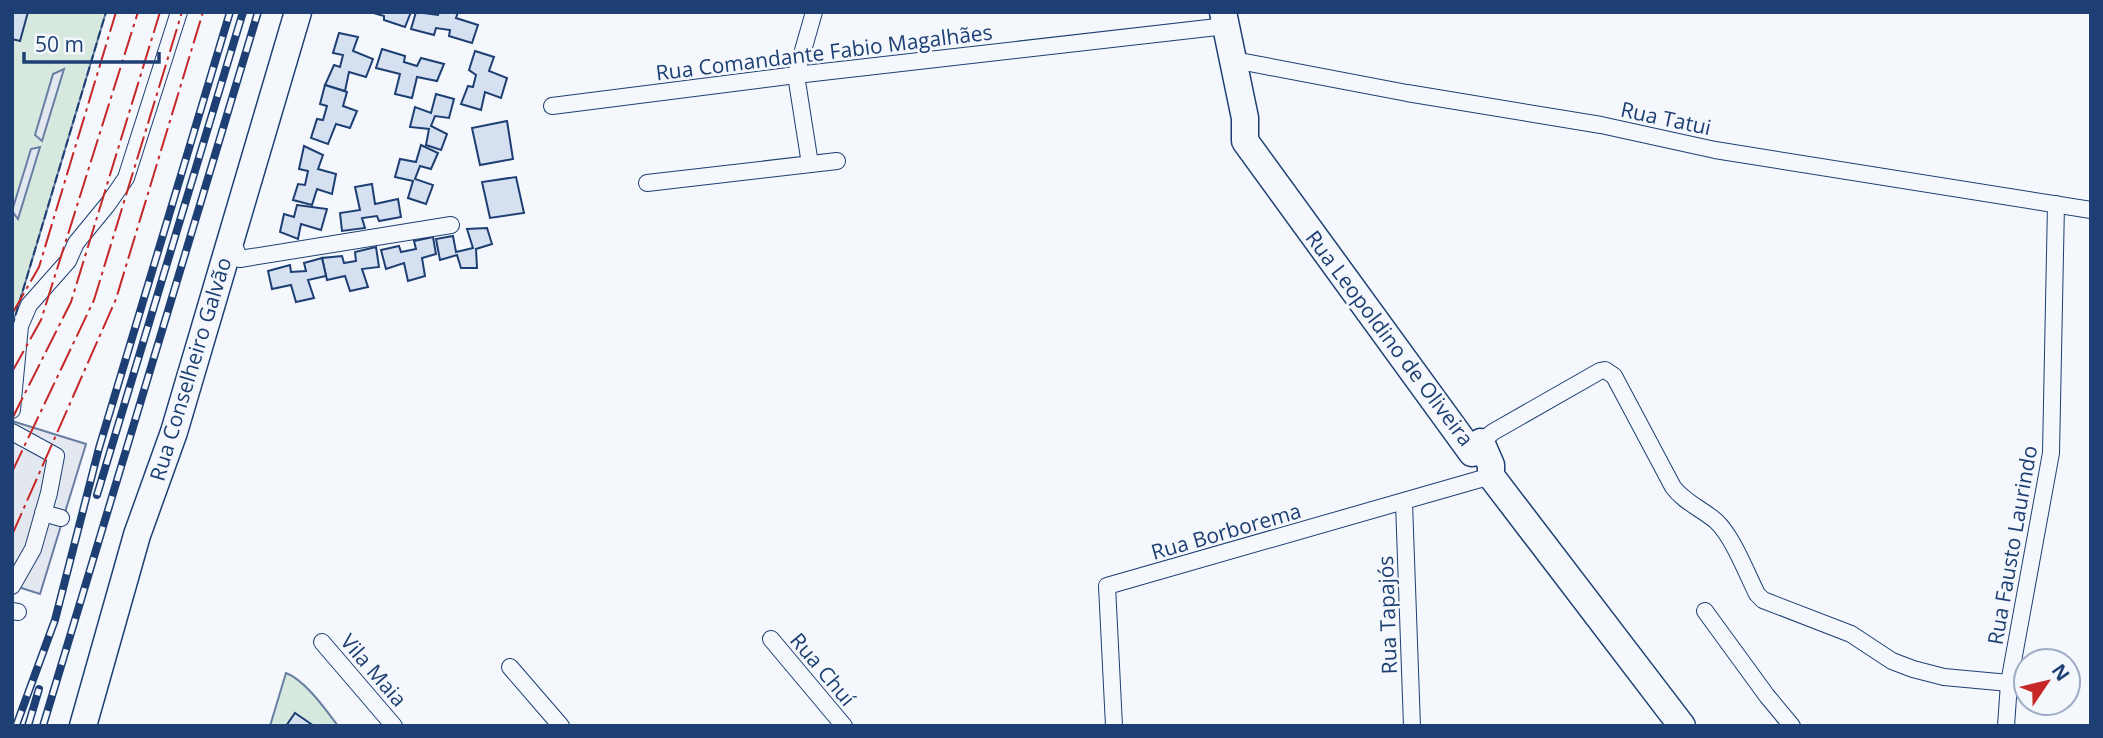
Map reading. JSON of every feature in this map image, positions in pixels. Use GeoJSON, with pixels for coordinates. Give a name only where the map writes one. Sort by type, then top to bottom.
{"type":"FeatureCollection","features":[{"type":"Feature","properties":{"kind":"main road","name":"Rua Conselheiro Galvão"},"geometry":{"type":"LineString","coordinates":[[83,726],[137,535],[174,432],[298,12]]}},
{"type":"Feature","properties":{"kind":"main road","name":"Rua Leopoldino de Oliveira"},"geometry":{"type":"LineString","coordinates":[[1224,19],[1245,118],[1245,141],[1472,453],[1481,442],[1491,465],[1491,476],[1682,726]]}},
{"type":"Feature","properties":{"kind":"street"},"geometry":{"type":"LineString","coordinates":[[12,410],[20,326],[29,305],[68,261],[76,243],[126,178],[179,12]]}},
{"type":"Feature","properties":{"kind":"street"},"geometry":{"type":"LineString","coordinates":[[810,164],[796,75],[814,12]]}},
{"type":"Feature","properties":{"kind":"street","name":"Rua Comandante Fabio Magalhães"},"geometry":{"type":"LineString","coordinates":[[552,106],[1224,19]]}},
{"type":"Feature","properties":{"kind":"street","name":"Rua Tatui"},"geometry":{"type":"LineString","coordinates":[[1234,60],[1407,93],[1601,125],[1715,150],[2091,210]]}},
{"type":"Feature","properties":{"kind":"street"},"geometry":{"type":"LineString","coordinates":[[647,183],[837,161]]}},
{"type":"Feature","properties":{"kind":"street","name":"Rua Fausto Laurindo"},"geometry":{"type":"LineString","coordinates":[[2006,726],[2009,684],[2051,453],[2056,204]]}},
{"type":"Feature","properties":{"kind":"street"},"geometry":{"type":"LineString","coordinates":[[230,238],[240,258],[451,225]]}},
{"type":"Feature","properties":{"kind":"street"},"geometry":{"type":"LineString","coordinates":[[1481,442],[1493,432],[1600,371],[1609,371],[1673,487],[1679,495],[1719,524],[1757,594],[1763,600],[1851,634],[1892,661],[1913,669],[1944,677],[2009,684]]}},
{"type":"Feature","properties":{"kind":"street"},"geometry":{"type":"LineString","coordinates":[[12,432],[56,456],[33,549],[12,586]]}},
{"type":"Feature","properties":{"kind":"street","name":"Rua Borborema"},"geometry":{"type":"LineString","coordinates":[[1114,726],[1107,586],[1491,476]]}},
{"type":"Feature","properties":{"kind":"street","name":"Rua Tapajós"},"geometry":{"type":"LineString","coordinates":[[1404,503],[1412,726]]}},
{"type":"Feature","properties":{"kind":"street"},"geometry":{"type":"LineString","coordinates":[[43,513],[61,518]]}},
{"type":"Feature","properties":{"kind":"street"},"geometry":{"type":"LineString","coordinates":[[1705,611],[1792,726]]}},
{"type":"Feature","properties":{"kind":"street","name":"Rua Chuí"},"geometry":{"type":"LineString","coordinates":[[771,639],[844,726]]}},
{"type":"Feature","properties":{"kind":"street","name":"Vila Maia"},"geometry":{"type":"LineString","coordinates":[[322,642],[394,726]]}},
{"type":"Feature","properties":{"kind":"street"},"geometry":{"type":"LineString","coordinates":[[510,667],[561,726]]}},
{"type":"Feature","properties":{"kind":"shaded area"},"geometry":{"type":"Polygon","coordinates":[[[12,12],[106,12],[12,327],[12,12]]]}},
{"type":"Feature","properties":{"kind":"shaded area"},"geometry":{"type":"Polygon","coordinates":[[[64,69],[42,141],[35,135],[53,74],[64,69]]]}},
{"type":"Feature","properties":{"kind":"shaded area"},"geometry":{"type":"Polygon","coordinates":[[[40,147],[18,219],[12,211],[31,149],[40,147]]]}},
{"type":"Feature","properties":{"kind":"shaded area"},"geometry":{"type":"Polygon","coordinates":[[[12,421],[86,444],[40,594],[12,585],[12,421]]]}},
{"type":"Feature","properties":{"kind":"shaded area"},"geometry":{"type":"Polygon","coordinates":[[[286,673],[308,689],[338,726],[270,726],[286,673]]]}},
{"type":"Feature","properties":{"kind":"building"},"geometry":{"type":"Polygon","coordinates":[[[12,12],[28,12],[20,41],[12,39],[12,12]]]}},
{"type":"Feature","properties":{"kind":"building"},"geometry":{"type":"Polygon","coordinates":[[[370,12],[411,12],[405,27],[370,12]]]}},
{"type":"Feature","properties":{"kind":"building"},"geometry":{"type":"Polygon","coordinates":[[[416,12],[438,15],[439,12],[458,12],[456,18],[478,25],[472,43],[449,36],[450,30],[436,28],[434,35],[411,29],[416,12]]]}},
{"type":"Feature","properties":{"kind":"building"},"geometry":{"type":"Polygon","coordinates":[[[339,33],[358,37],[353,51],[373,59],[366,77],[349,72],[345,91],[325,85],[334,65],[340,67],[343,55],[333,53],[339,33]]]}},
{"type":"Feature","properties":{"kind":"building"},"geometry":{"type":"Polygon","coordinates":[[[382,49],[405,56],[404,62],[417,66],[421,58],[444,64],[437,81],[417,77],[412,98],[395,94],[400,74],[376,68],[382,49]]]}},
{"type":"Feature","properties":{"kind":"building"},"geometry":{"type":"Polygon","coordinates":[[[475,51],[494,57],[489,71],[507,78],[501,98],[485,92],[481,110],[461,104],[468,86],[473,87],[476,75],[469,70],[475,51]]]}},
{"type":"Feature","properties":{"kind":"building"},"geometry":{"type":"Polygon","coordinates":[[[325,85],[347,92],[343,106],[357,111],[350,128],[336,124],[328,144],[311,138],[317,119],[323,120],[327,106],[320,104],[325,85]]]}},
{"type":"Feature","properties":{"kind":"building"},"geometry":{"type":"Polygon","coordinates":[[[436,94],[454,99],[449,118],[435,116],[431,126],[447,134],[441,150],[426,145],[429,129],[410,127],[415,107],[431,113],[436,94]]]}},
{"type":"Feature","properties":{"kind":"building"},"geometry":{"type":"Polygon","coordinates":[[[507,121],[513,159],[480,165],[472,128],[507,121]]]}},
{"type":"Feature","properties":{"kind":"building"},"geometry":{"type":"Polygon","coordinates":[[[421,145],[438,153],[431,169],[420,166],[415,179],[433,185],[426,204],[408,198],[413,181],[395,177],[400,159],[416,162],[421,145]]]}},
{"type":"Feature","properties":{"kind":"building"},"geometry":{"type":"Polygon","coordinates":[[[304,146],[323,155],[318,169],[336,174],[332,194],[317,189],[312,205],[293,200],[298,184],[305,185],[308,171],[299,169],[304,146]]]}},
{"type":"Feature","properties":{"kind":"building"},"geometry":{"type":"Polygon","coordinates":[[[516,177],[524,213],[490,218],[482,182],[516,177]]]}},
{"type":"Feature","properties":{"kind":"building"},"geometry":{"type":"Polygon","coordinates":[[[372,184],[375,204],[398,199],[401,217],[379,221],[377,216],[362,218],[365,228],[342,231],[340,213],[360,210],[355,187],[372,184]]]}},
{"type":"Feature","properties":{"kind":"building"},"geometry":{"type":"Polygon","coordinates":[[[297,205],[327,209],[321,230],[301,224],[298,239],[280,232],[284,214],[294,217],[297,205]]]}},
{"type":"Feature","properties":{"kind":"building"},"geometry":{"type":"Polygon","coordinates":[[[487,228],[492,244],[476,249],[477,268],[461,268],[457,255],[440,260],[436,239],[453,236],[456,252],[473,248],[467,229],[487,228]]]}},
{"type":"Feature","properties":{"kind":"building"},"geometry":{"type":"Polygon","coordinates":[[[433,237],[436,254],[422,258],[425,276],[408,281],[404,263],[386,269],[381,250],[399,246],[401,252],[416,249],[414,241],[433,237]]]}},
{"type":"Feature","properties":{"kind":"building"},"geometry":{"type":"Polygon","coordinates":[[[376,247],[379,267],[362,269],[368,287],[350,291],[345,276],[327,280],[322,258],[342,256],[344,263],[356,261],[355,252],[376,247]]]}},
{"type":"Feature","properties":{"kind":"building"},"geometry":{"type":"Polygon","coordinates":[[[322,258],[326,276],[308,280],[314,298],[296,302],[291,285],[272,289],[268,271],[290,265],[291,272],[306,271],[304,263],[322,258]]]}},
{"type":"Feature","properties":{"kind":"building"},"geometry":{"type":"Polygon","coordinates":[[[295,713],[314,726],[286,726],[295,713]]]}},
{"type":"Feature","properties":{"kind":"railway"},"geometry":{"type":"LineString","coordinates":[[16,726],[55,620],[99,448],[230,12]]}},
{"type":"Feature","properties":{"kind":"railway"},"geometry":{"type":"LineString","coordinates":[[97,495],[243,12]]}},
{"type":"Feature","properties":{"kind":"railway"},"geometry":{"type":"LineString","coordinates":[[43,726],[258,12]]}},
{"type":"Feature","properties":{"kind":"railway"},"geometry":{"type":"LineString","coordinates":[[28,726],[39,689]]}},
{"type":"Feature","properties":{"kind":"fence"},"geometry":{"type":"LineString","coordinates":[[12,327],[106,12]]}},
{"type":"Feature","properties":{"kind":"power"},"geometry":{"type":"LineString","coordinates":[[12,314],[39,267],[116,12]]}},
{"type":"Feature","properties":{"kind":"power"},"geometry":{"type":"LineString","coordinates":[[12,372],[41,320],[138,12]]}},
{"type":"Feature","properties":{"kind":"power"},"geometry":{"type":"LineString","coordinates":[[12,419],[71,302],[160,12]]}},
{"type":"Feature","properties":{"kind":"power"},"geometry":{"type":"LineString","coordinates":[[12,472],[94,300],[182,12]]}},
{"type":"Feature","properties":{"kind":"power"},"geometry":{"type":"LineString","coordinates":[[12,535],[116,299],[203,12]]}}]}
